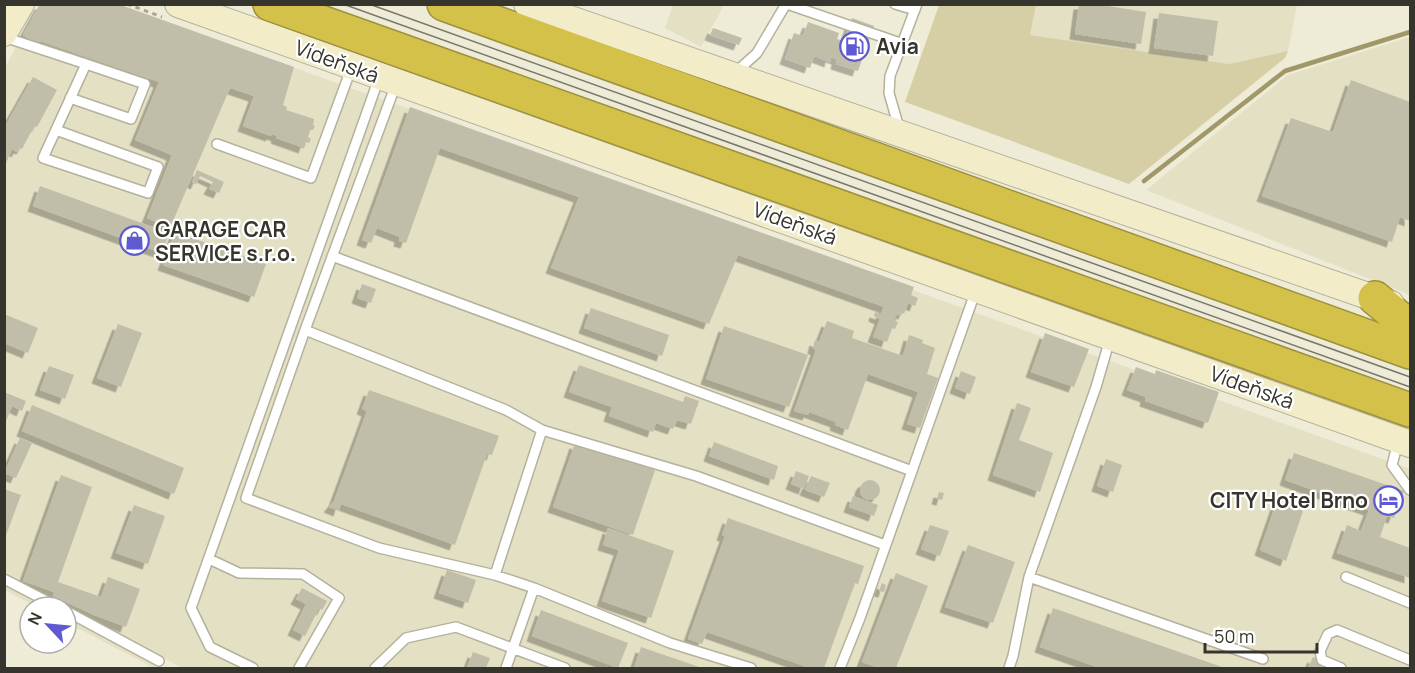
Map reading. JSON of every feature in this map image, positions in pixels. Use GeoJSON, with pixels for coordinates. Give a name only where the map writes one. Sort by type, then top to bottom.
{"type":"FeatureCollection","features":[{"type":"Feature","properties":{"kind":"highway","name":"Vídeňská"},"geometry":{"type":"LineString","coordinates":[[270,4],[1407,431]]}},
{"type":"Feature","properties":{"kind":"highway"},"geometry":{"type":"LineString","coordinates":[[444,4],[1410,352]]}},
{"type":"Feature","properties":{"kind":"highway"},"geometry":{"type":"LineString","coordinates":[[1375,298],[1410,327]]}},
{"type":"Feature","properties":{"kind":"street"},"geometry":{"type":"LineString","coordinates":[[4,35],[21,4]]}},
{"type":"Feature","properties":{"kind":"street","name":"Vídeňská"},"geometry":{"type":"LineString","coordinates":[[178,4],[1111,336],[1407,431]]}},
{"type":"Feature","properties":{"kind":"street"},"geometry":{"type":"LineString","coordinates":[[527,4],[1410,312]]}},
{"type":"Feature","properties":{"kind":"lane"},"geometry":{"type":"LineString","coordinates":[[732,76],[757,53],[787,4],[903,44]]}},
{"type":"Feature","properties":{"kind":"lane"},"geometry":{"type":"LineString","coordinates":[[895,4],[916,7],[890,76],[889,93],[900,134]]}},
{"type":"Feature","properties":{"kind":"lane"},"geometry":{"type":"LineString","coordinates":[[4,35],[145,84],[131,119],[70,98]]}},
{"type":"Feature","properties":{"kind":"lane"},"geometry":{"type":"LineString","coordinates":[[56,130],[158,167],[148,193],[43,158],[86,64]]}},
{"type":"Feature","properties":{"kind":"lane"},"geometry":{"type":"LineString","coordinates":[[217,144],[311,178],[352,66]]}},
{"type":"Feature","properties":{"kind":"lane"},"geometry":{"type":"LineString","coordinates":[[388,79],[333,256],[246,498],[379,548],[495,574],[670,643],[751,669]]}},
{"type":"Feature","properties":{"kind":"lane"},"geometry":{"type":"LineString","coordinates":[[253,669],[210,647],[191,608],[388,79]]}},
{"type":"Feature","properties":{"kind":"lane"},"geometry":{"type":"LineString","coordinates":[[333,256],[912,471]]}},
{"type":"Feature","properties":{"kind":"lane"},"geometry":{"type":"LineString","coordinates":[[840,669],[977,288]]}},
{"type":"Feature","properties":{"kind":"lane"},"geometry":{"type":"LineString","coordinates":[[305,330],[506,410],[542,430],[696,476],[885,545]]}},
{"type":"Feature","properties":{"kind":"lane"},"geometry":{"type":"LineString","coordinates":[[1009,669],[1029,577],[1096,387],[1111,336]]}},
{"type":"Feature","properties":{"kind":"lane"},"geometry":{"type":"LineString","coordinates":[[495,574],[542,430]]}},
{"type":"Feature","properties":{"kind":"lane"},"geometry":{"type":"LineString","coordinates":[[1407,431],[1394,454],[1392,465],[1410,490]]}},
{"type":"Feature","properties":{"kind":"lane"},"geometry":{"type":"LineString","coordinates":[[208,559],[239,573],[303,574],[339,598],[299,669]]}},
{"type":"Feature","properties":{"kind":"lane"},"geometry":{"type":"LineString","coordinates":[[1346,576],[1410,603]]}},
{"type":"Feature","properties":{"kind":"lane"},"geometry":{"type":"LineString","coordinates":[[1029,577],[1263,659]]}},
{"type":"Feature","properties":{"kind":"lane"},"geometry":{"type":"LineString","coordinates":[[4,579],[35,595]]}},
{"type":"Feature","properties":{"kind":"lane"},"geometry":{"type":"LineString","coordinates":[[506,669],[534,588]]}},
{"type":"Feature","properties":{"kind":"lane"},"geometry":{"type":"LineString","coordinates":[[78,617],[159,661]]}},
{"type":"Feature","properties":{"kind":"lane"},"geometry":{"type":"LineString","coordinates":[[375,669],[406,638],[456,627],[565,669]]}},
{"type":"Feature","properties":{"kind":"lane"},"geometry":{"type":"LineString","coordinates":[[1341,669],[1322,660],[1320,651],[1328,634],[1337,630],[1410,660]]}},
{"type":"Feature","properties":{"kind":"shaded area"},"geometry":{"type":"Polygon","coordinates":[[[673,4],[724,5],[701,47],[665,28],[673,4]]]}},
{"type":"Feature","properties":{"kind":"shaded area"},"geometry":{"type":"Polygon","coordinates":[[[39,5],[120,5],[1410,469],[1410,668],[182,668],[162,657],[154,668],[78,628],[78,595],[18,595],[18,597],[5,590],[5,67],[39,5]]]}},
{"type":"Feature","properties":{"kind":"shaded area"},"geometry":{"type":"Polygon","coordinates":[[[939,5],[1036,5],[1030,35],[1229,64],[1288,51],[1285,58],[1129,184],[905,102],[939,5]]]}},
{"type":"Feature","properties":{"kind":"shaded area"},"geometry":{"type":"Polygon","coordinates":[[[1036,5],[1297,5],[1288,51],[1229,64],[1030,35],[1036,5]]]}},
{"type":"Feature","properties":{"kind":"shaded area"},"geometry":{"type":"Polygon","coordinates":[[[1410,37],[1410,295],[1146,190],[1288,75],[1410,37]]]}},
{"type":"Feature","properties":{"kind":"shaded area"},"geometry":{"type":"Polygon","coordinates":[[[1367,409],[1410,425],[1410,434],[1358,412],[1367,409]]]}},
{"type":"Feature","properties":{"kind":"building"},"geometry":{"type":"Polygon","coordinates":[[[40,4],[118,4],[294,67],[283,105],[287,107],[286,110],[314,119],[313,125],[315,126],[313,130],[310,130],[309,143],[306,142],[304,148],[276,138],[277,136],[272,134],[271,136],[243,126],[254,96],[230,88],[170,228],[147,218],[172,155],[135,140],[159,82],[40,41],[36,43],[23,35],[40,4]]]}},
{"type":"Feature","properties":{"kind":"building"},"geometry":{"type":"Polygon","coordinates":[[[1079,4],[1095,4],[1146,12],[1141,44],[1075,34],[1079,4]]]}},
{"type":"Feature","properties":{"kind":"building"},"geometry":{"type":"Polygon","coordinates":[[[1159,13],[1218,21],[1213,56],[1154,48],[1159,13]]]}},
{"type":"Feature","properties":{"kind":"building"},"geometry":{"type":"Polygon","coordinates":[[[852,18],[874,26],[858,71],[836,64],[837,59],[831,57],[830,62],[814,56],[810,68],[785,59],[794,33],[803,36],[808,22],[839,33],[837,39],[844,41],[852,18]]]}},
{"type":"Feature","properties":{"kind":"building"},"geometry":{"type":"Polygon","coordinates":[[[713,28],[742,38],[739,45],[710,35],[713,28]]]}},
{"type":"Feature","properties":{"kind":"building"},"geometry":{"type":"Polygon","coordinates":[[[33,77],[57,90],[22,149],[19,148],[17,152],[4,145],[4,128],[33,77]]]}},
{"type":"Feature","properties":{"kind":"building"},"geometry":{"type":"Polygon","coordinates":[[[1351,80],[1410,102],[1410,221],[1400,217],[1392,242],[1262,196],[1291,118],[1333,132],[1351,80]]]}},
{"type":"Feature","properties":{"kind":"building"},"geometry":{"type":"Polygon","coordinates":[[[410,107],[914,287],[911,295],[918,298],[915,306],[908,303],[904,314],[902,313],[901,316],[897,314],[894,321],[898,322],[895,329],[892,328],[887,342],[873,337],[880,319],[874,316],[875,312],[881,314],[884,307],[738,255],[709,324],[551,268],[579,197],[440,148],[406,243],[399,241],[400,237],[377,228],[371,243],[362,240],[410,107]]]}},
{"type":"Feature","properties":{"kind":"building"},"geometry":{"type":"Polygon","coordinates":[[[4,147],[12,149],[4,168],[4,147]]]}},
{"type":"Feature","properties":{"kind":"building"},"geometry":{"type":"Polygon","coordinates":[[[197,170],[224,182],[219,193],[209,189],[213,182],[200,176],[196,184],[192,182],[197,170]]]}},
{"type":"Feature","properties":{"kind":"building"},"geometry":{"type":"Polygon","coordinates":[[[40,186],[169,233],[162,253],[33,206],[40,186]]]}},
{"type":"Feature","properties":{"kind":"building"},"geometry":{"type":"Polygon","coordinates":[[[175,232],[266,264],[254,297],[163,265],[175,232]]]}},
{"type":"Feature","properties":{"kind":"building"},"geometry":{"type":"Polygon","coordinates":[[[362,284],[376,289],[371,303],[357,298],[362,284]]]}},
{"type":"Feature","properties":{"kind":"building"},"geometry":{"type":"Polygon","coordinates":[[[591,308],[669,335],[662,356],[584,328],[591,308]]]}},
{"type":"Feature","properties":{"kind":"building"},"geometry":{"type":"Polygon","coordinates":[[[4,314],[38,328],[28,353],[4,343],[4,314]]]}},
{"type":"Feature","properties":{"kind":"building"},"geometry":{"type":"Polygon","coordinates":[[[827,321],[854,331],[852,338],[903,356],[909,335],[935,348],[927,374],[938,378],[920,428],[907,424],[918,392],[868,374],[848,430],[835,425],[836,422],[809,412],[808,415],[794,411],[816,350],[813,348],[815,340],[819,342],[827,321]]]}},
{"type":"Feature","properties":{"kind":"building"},"geometry":{"type":"Polygon","coordinates":[[[118,324],[142,333],[121,387],[97,378],[118,324]]]}},
{"type":"Feature","properties":{"kind":"building"},"geometry":{"type":"Polygon","coordinates":[[[724,326],[808,355],[789,407],[706,379],[724,326]]]}},
{"type":"Feature","properties":{"kind":"building"},"geometry":{"type":"Polygon","coordinates":[[[1045,333],[1089,349],[1074,387],[1031,372],[1045,333]]]}},
{"type":"Feature","properties":{"kind":"building"},"geometry":{"type":"Polygon","coordinates":[[[579,365],[683,402],[685,396],[699,401],[691,424],[677,420],[673,429],[656,423],[653,432],[609,416],[612,407],[569,392],[579,365]]]}},
{"type":"Feature","properties":{"kind":"building"},"geometry":{"type":"Polygon","coordinates":[[[49,366],[74,375],[65,399],[40,390],[49,366]]]}},
{"type":"Feature","properties":{"kind":"building"},"geometry":{"type":"Polygon","coordinates":[[[1136,367],[1155,374],[1156,370],[1219,392],[1208,423],[1145,401],[1146,397],[1127,390],[1136,367]]]}},
{"type":"Feature","properties":{"kind":"building"},"geometry":{"type":"Polygon","coordinates":[[[961,371],[976,377],[970,394],[955,388],[961,371]]]}},
{"type":"Feature","properties":{"kind":"building"},"geometry":{"type":"Polygon","coordinates":[[[369,390],[499,436],[492,455],[487,454],[455,545],[341,504],[339,511],[329,507],[334,501],[367,411],[362,409],[369,390]]]}},
{"type":"Feature","properties":{"kind":"building"},"geometry":{"type":"Polygon","coordinates":[[[4,392],[26,401],[22,411],[12,406],[5,424],[4,392]]]}},
{"type":"Feature","properties":{"kind":"building"},"geometry":{"type":"Polygon","coordinates":[[[1017,403],[1031,408],[1019,440],[1053,453],[1040,492],[993,475],[1017,403]]]}},
{"type":"Feature","properties":{"kind":"building"},"geometry":{"type":"Polygon","coordinates":[[[32,405],[184,468],[174,494],[22,431],[32,405]]]}},
{"type":"Feature","properties":{"kind":"building"},"geometry":{"type":"Polygon","coordinates":[[[20,438],[32,443],[16,478],[4,473],[20,438]]]}},
{"type":"Feature","properties":{"kind":"building"},"geometry":{"type":"Polygon","coordinates":[[[714,442],[778,466],[774,480],[709,456],[714,442]]]}},
{"type":"Feature","properties":{"kind":"building"},"geometry":{"type":"Polygon","coordinates":[[[575,443],[655,470],[633,535],[553,507],[575,443]]]}},
{"type":"Feature","properties":{"kind":"building"},"geometry":{"type":"Polygon","coordinates":[[[1294,453],[1404,491],[1394,518],[1387,516],[1380,537],[1410,548],[1410,578],[1337,553],[1347,525],[1361,531],[1369,510],[1285,480],[1294,453]]]}},
{"type":"Feature","properties":{"kind":"building"},"geometry":{"type":"Polygon","coordinates":[[[1106,459],[1122,465],[1113,492],[1097,486],[1106,459]]]}},
{"type":"Feature","properties":{"kind":"building"},"geometry":{"type":"Polygon","coordinates":[[[796,471],[809,476],[804,489],[791,484],[796,471]]]}},
{"type":"Feature","properties":{"kind":"building"},"geometry":{"type":"Polygon","coordinates":[[[61,475],[92,487],[58,582],[101,597],[108,577],[140,589],[126,627],[78,608],[78,595],[53,595],[54,592],[23,581],[61,475]]]}},
{"type":"Feature","properties":{"kind":"building"},"geometry":{"type":"Polygon","coordinates":[[[811,476],[830,483],[824,497],[805,490],[811,476]]]}},
{"type":"Feature","properties":{"kind":"building"},"geometry":{"type":"Polygon","coordinates":[[[866,480],[874,480],[880,486],[880,494],[874,500],[866,500],[860,494],[860,486],[866,480]]]}},
{"type":"Feature","properties":{"kind":"building"},"geometry":{"type":"Polygon","coordinates":[[[4,489],[21,495],[5,538],[4,538],[4,489]]]}},
{"type":"Feature","properties":{"kind":"building"},"geometry":{"type":"Polygon","coordinates":[[[939,492],[944,493],[942,500],[937,499],[939,492]]]}},
{"type":"Feature","properties":{"kind":"building"},"geometry":{"type":"Polygon","coordinates":[[[853,496],[878,505],[874,516],[849,507],[853,496]]]}},
{"type":"Feature","properties":{"kind":"building"},"geometry":{"type":"Polygon","coordinates":[[[1277,501],[1303,511],[1286,561],[1260,550],[1277,501]]]}},
{"type":"Feature","properties":{"kind":"building"},"geometry":{"type":"Polygon","coordinates":[[[134,505],[165,516],[148,564],[116,553],[134,505]]]}},
{"type":"Feature","properties":{"kind":"building"},"geometry":{"type":"Polygon","coordinates":[[[728,518],[864,566],[858,584],[855,583],[824,668],[810,668],[707,632],[702,644],[688,639],[725,536],[722,535],[728,518]]]}},
{"type":"Feature","properties":{"kind":"building"},"geometry":{"type":"Polygon","coordinates":[[[930,525],[949,531],[940,556],[921,549],[930,525]]]}},
{"type":"Feature","properties":{"kind":"building"},"geometry":{"type":"Polygon","coordinates":[[[608,528],[674,551],[651,618],[602,601],[619,550],[603,545],[608,528]]]}},
{"type":"Feature","properties":{"kind":"building"},"geometry":{"type":"Polygon","coordinates":[[[968,545],[1015,562],[993,623],[945,607],[968,545]]]}},
{"type":"Feature","properties":{"kind":"building"},"geometry":{"type":"Polygon","coordinates":[[[447,570],[476,580],[468,603],[439,593],[447,570]]]}},
{"type":"Feature","properties":{"kind":"building"},"geometry":{"type":"Polygon","coordinates":[[[896,573],[928,586],[896,668],[879,668],[862,662],[896,573]]]}},
{"type":"Feature","properties":{"kind":"building"},"geometry":{"type":"Polygon","coordinates":[[[882,583],[886,585],[884,592],[879,591],[882,583]]]}},
{"type":"Feature","properties":{"kind":"building"},"geometry":{"type":"Polygon","coordinates":[[[302,588],[327,601],[322,610],[319,608],[305,636],[293,630],[306,604],[296,599],[302,588]]]}},
{"type":"Feature","properties":{"kind":"building"},"geometry":{"type":"Polygon","coordinates":[[[1053,608],[1225,668],[1100,668],[1040,647],[1053,608]]]}},
{"type":"Feature","properties":{"kind":"building"},"geometry":{"type":"Polygon","coordinates":[[[541,610],[628,643],[618,668],[532,636],[541,610]]]}},
{"type":"Feature","properties":{"kind":"building"},"geometry":{"type":"Polygon","coordinates":[[[641,647],[702,668],[634,668],[641,647]]]}},
{"type":"Feature","properties":{"kind":"building"},"geometry":{"type":"Polygon","coordinates":[[[473,652],[490,658],[486,668],[467,668],[473,652]]]}},
{"type":"Feature","properties":{"kind":"building"},"geometry":{"type":"Polygon","coordinates":[[[1313,657],[1323,662],[1320,668],[1308,668],[1313,657]]]}},
{"type":"Feature","properties":{"kind":"waterway"},"geometry":{"type":"LineString","coordinates":[[1144,181],[1285,71],[1410,32]]}},
{"type":"Feature","properties":{"kind":"tram line"},"geometry":{"type":"LineString","coordinates":[[343,4],[1410,387]]}},
{"type":"Feature","properties":{"kind":"tram line"},"geometry":{"type":"LineString","coordinates":[[369,4],[1410,377]]}},
{"type":"Feature","properties":{"kind":"place","name":"Avia"},"geometry":{"type":"Point","coordinates":[855,46]}},
{"type":"Feature","properties":{"kind":"place","name":"GARAGE CAR SERVICE s.r.o."},"geometry":{"type":"Point","coordinates":[134,241]}},
{"type":"Feature","properties":{"kind":"place","name":"CITY Hotel Brno"},"geometry":{"type":"Point","coordinates":[1389,500]}}]}
